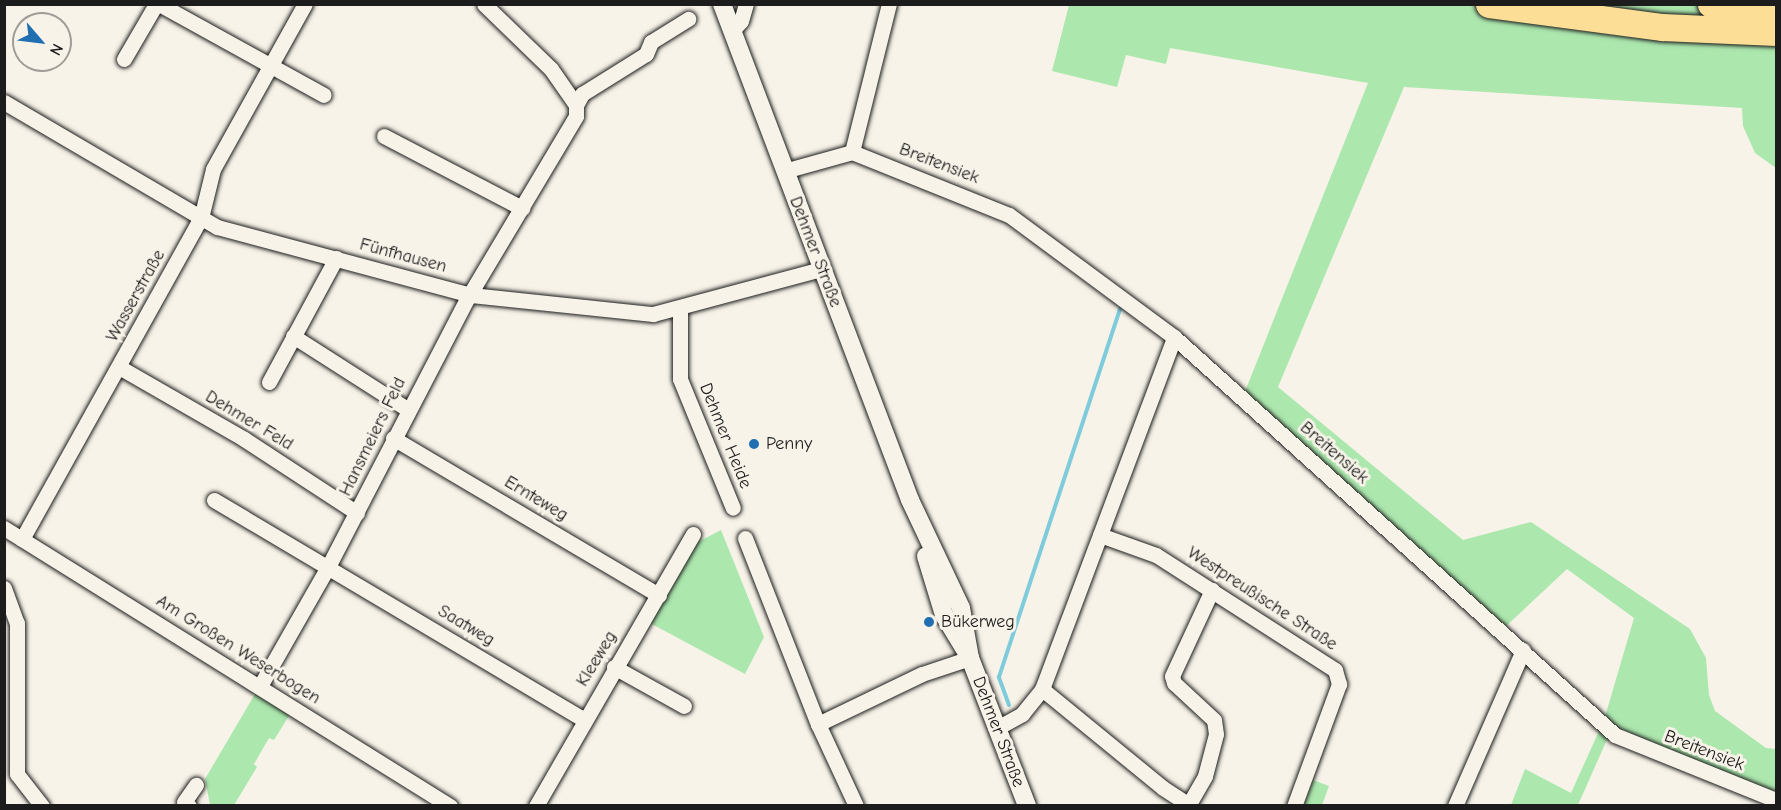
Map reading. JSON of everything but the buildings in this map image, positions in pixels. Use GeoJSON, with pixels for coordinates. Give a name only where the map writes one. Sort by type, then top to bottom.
{"type":"FeatureCollection","features":[{"type":"Feature","properties":{"kind":"highway"},"geometry":{"type":"LineString","coordinates":[[1489,4],[1662,27],[1776,32]]}},
{"type":"Feature","properties":{"kind":"highway"},"geometry":{"type":"LineString","coordinates":[[1711,4],[1776,7]]}},
{"type":"Feature","properties":{"kind":"street"},"geometry":{"type":"LineString","coordinates":[[124,59],[158,4],[324,95]]}},
{"type":"Feature","properties":{"kind":"street","name":"Wasserstraße"},"geometry":{"type":"LineString","coordinates":[[22,539],[201,218],[213,169],[305,4]]}},
{"type":"Feature","properties":{"kind":"street"},"geometry":{"type":"LineString","coordinates":[[484,4],[551,69],[576,105],[582,94],[646,54],[651,42],[688,19]]}},
{"type":"Feature","properties":{"kind":"street","name":"Dehmer Straße"},"geometry":{"type":"LineString","coordinates":[[722,4],[910,500],[961,608],[970,658],[1026,806]]}},
{"type":"Feature","properties":{"kind":"street"},"geometry":{"type":"LineString","coordinates":[[732,31],[741,21],[746,4]]}},
{"type":"Feature","properties":{"kind":"street"},"geometry":{"type":"LineString","coordinates":[[784,171],[852,152],[889,4]]}},
{"type":"Feature","properties":{"kind":"street","name":"Fünfhausen"},"geometry":{"type":"LineString","coordinates":[[4,102],[217,227],[471,295],[653,314],[821,269]]}},
{"type":"Feature","properties":{"kind":"street","name":"Hansmeiers Feld"},"geometry":{"type":"LineString","coordinates":[[260,686],[357,513],[407,409],[576,116],[576,105]]}},
{"type":"Feature","properties":{"kind":"street"},"geometry":{"type":"LineString","coordinates":[[384,136],[522,208]]}},
{"type":"Feature","properties":{"kind":"street","name":"Breitensiek"},"geometry":{"type":"LineString","coordinates":[[852,152],[1009,215],[1174,337],[1624,741],[1776,800]]}},
{"type":"Feature","properties":{"kind":"street"},"geometry":{"type":"LineString","coordinates":[[268,382],[336,258]]}},
{"type":"Feature","properties":{"kind":"street","name":"Dehmer Heide"},"geometry":{"type":"LineString","coordinates":[[680,308],[680,379],[733,508]]}},
{"type":"Feature","properties":{"kind":"street"},"geometry":{"type":"LineString","coordinates":[[293,336],[407,409]]}},
{"type":"Feature","properties":{"kind":"street"},"geometry":{"type":"LineString","coordinates":[[997,728],[1022,714],[1042,688],[1174,337]]}},
{"type":"Feature","properties":{"kind":"street","name":"Dehmer Feld"},"geometry":{"type":"LineString","coordinates":[[119,367],[244,439],[357,513]]}},
{"type":"Feature","properties":{"kind":"street","name":"Ernteweg"},"geometry":{"type":"LineString","coordinates":[[393,438],[659,595]]}},
{"type":"Feature","properties":{"kind":"street","name":"Saatweg"},"geometry":{"type":"LineString","coordinates":[[214,500],[329,565],[583,719]]}},
{"type":"Feature","properties":{"kind":"street","name":"Am Großen Weserbogen"},"geometry":{"type":"LineString","coordinates":[[4,528],[450,806]]}},
{"type":"Feature","properties":{"kind":"street","name":"Kleeweg"},"geometry":{"type":"LineString","coordinates":[[536,806],[583,719],[659,595],[693,534]]}},
{"type":"Feature","properties":{"kind":"street","name":"Westpreußische Straße"},"geometry":{"type":"LineString","coordinates":[[1100,535],[1156,555],[1335,670],[1339,684],[1294,806]]}},
{"type":"Feature","properties":{"kind":"street"},"geometry":{"type":"LineString","coordinates":[[745,538],[818,724],[856,806]]}},
{"type":"Feature","properties":{"kind":"street"},"geometry":{"type":"LineString","coordinates":[[4,588],[17,623],[17,774],[42,806]]}},
{"type":"Feature","properties":{"kind":"street"},"geometry":{"type":"LineString","coordinates":[[1042,688],[1190,805],[1205,776],[1216,734],[1214,720],[1174,683],[1172,676],[1212,590]]}},
{"type":"Feature","properties":{"kind":"street"},"geometry":{"type":"LineString","coordinates":[[1455,806],[1523,651]]}},
{"type":"Feature","properties":{"kind":"street"},"geometry":{"type":"LineString","coordinates":[[818,724],[922,674],[970,658]]}},
{"type":"Feature","properties":{"kind":"street"},"geometry":{"type":"LineString","coordinates":[[614,667],[684,706]]}},
{"type":"Feature","properties":{"kind":"street"},"geometry":{"type":"LineString","coordinates":[[189,806],[184,802],[196,785]]}},
{"type":"Feature","properties":{"kind":"green space"},"geometry":{"type":"Polygon","coordinates":[[[1069,5],[1776,5],[1776,168],[1755,153],[1743,126],[1742,108],[1404,87],[1278,387],[1463,540],[1531,522],[1690,629],[1706,658],[1709,695],[1715,711],[1766,748],[1776,749],[1776,795],[1613,726],[1578,805],[1511,805],[1525,769],[1571,793],[1604,720],[1634,618],[1567,569],[1504,628],[1244,394],[1368,83],[1170,48],[1166,64],[1126,55],[1117,87],[1052,71],[1069,5]]]}},
{"type":"Feature","properties":{"kind":"green space"},"geometry":{"type":"Polygon","coordinates":[[[721,530],[764,637],[745,674],[650,623],[694,544],[721,530]]]}},
{"type":"Feature","properties":{"kind":"green space"},"geometry":{"type":"Polygon","coordinates":[[[255,694],[290,714],[274,740],[269,738],[254,764],[257,767],[234,805],[210,805],[205,779],[255,694]]]}},
{"type":"Feature","properties":{"kind":"green space"},"geometry":{"type":"Polygon","coordinates":[[[1313,780],[1329,786],[1322,805],[1304,805],[1313,780]]]}},
{"type":"Feature","properties":{"kind":"waterway"},"geometry":{"type":"LineString","coordinates":[[1009,705],[999,677],[1120,309]]}},
{"type":"Feature","properties":{"kind":"place","name":"Penny"},"geometry":{"type":"Point","coordinates":[754,444]}},
{"type":"Feature","properties":{"kind":"place","name":"Bükerweg"},"geometry":{"type":"Point","coordinates":[929,622]}}]}
